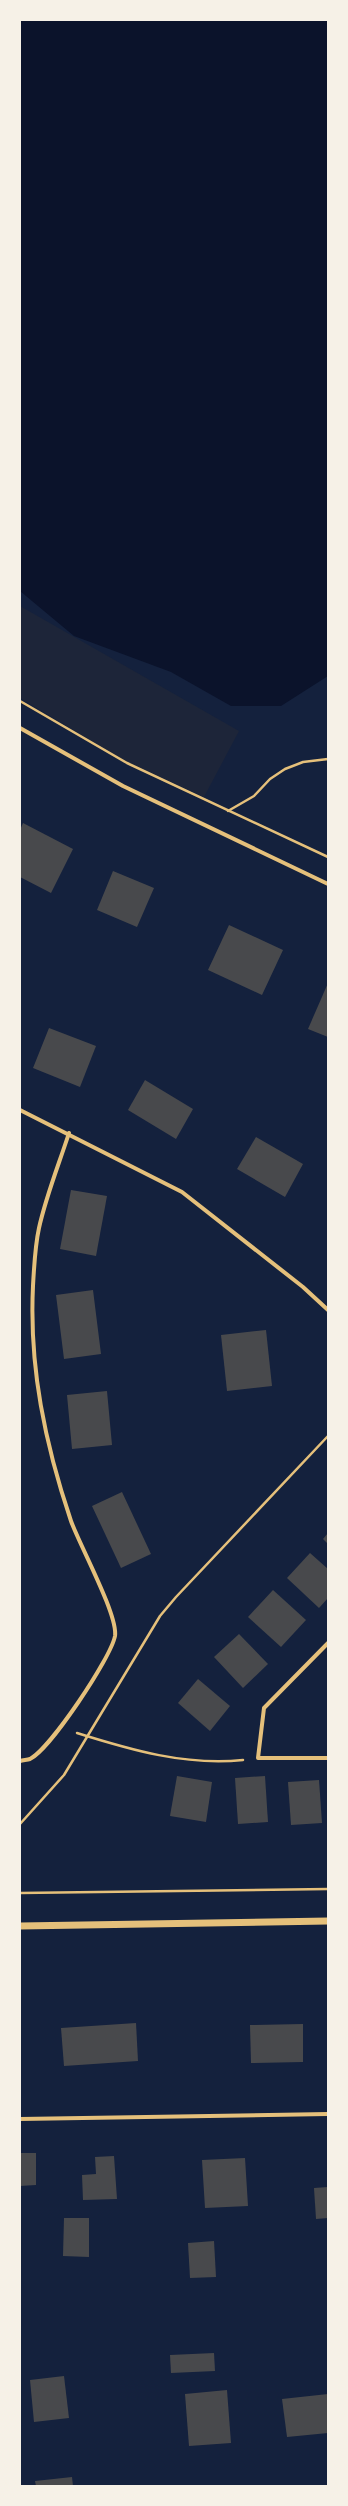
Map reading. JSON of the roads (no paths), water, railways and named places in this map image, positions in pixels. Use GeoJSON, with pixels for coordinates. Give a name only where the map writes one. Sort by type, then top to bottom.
{"type":"FeatureCollection","features":[{"type":"Feature","properties":{"kind":"street"},"geometry":{"type":"LineString","coordinates":[[20,728],[122,786],[328,884]]}},
{"type":"Feature","properties":{"kind":"street"},"geometry":{"type":"LineString","coordinates":[[20,1110],[69,1133],[182,1192],[303,1287],[328,1310]]}},
{"type":"Feature","properties":{"kind":"street"},"geometry":{"type":"LineString","coordinates":[[20,1761],[31,1758],[51,1740],[106,1660],[115,1635],[109,1607],[78,1540],[56,1476],[42,1419],[35,1369],[31,1325],[38,1228],[69,1133]]}},
{"type":"Feature","properties":{"kind":"street"},"geometry":{"type":"LineString","coordinates":[[328,1643],[264,1708],[258,1758],[328,1758]]}},
{"type":"Feature","properties":{"kind":"street"},"geometry":{"type":"LineString","coordinates":[[20,1926],[328,1921]]}},
{"type":"Feature","properties":{"kind":"street"},"geometry":{"type":"LineString","coordinates":[[20,2119],[328,2114]]}}]}
